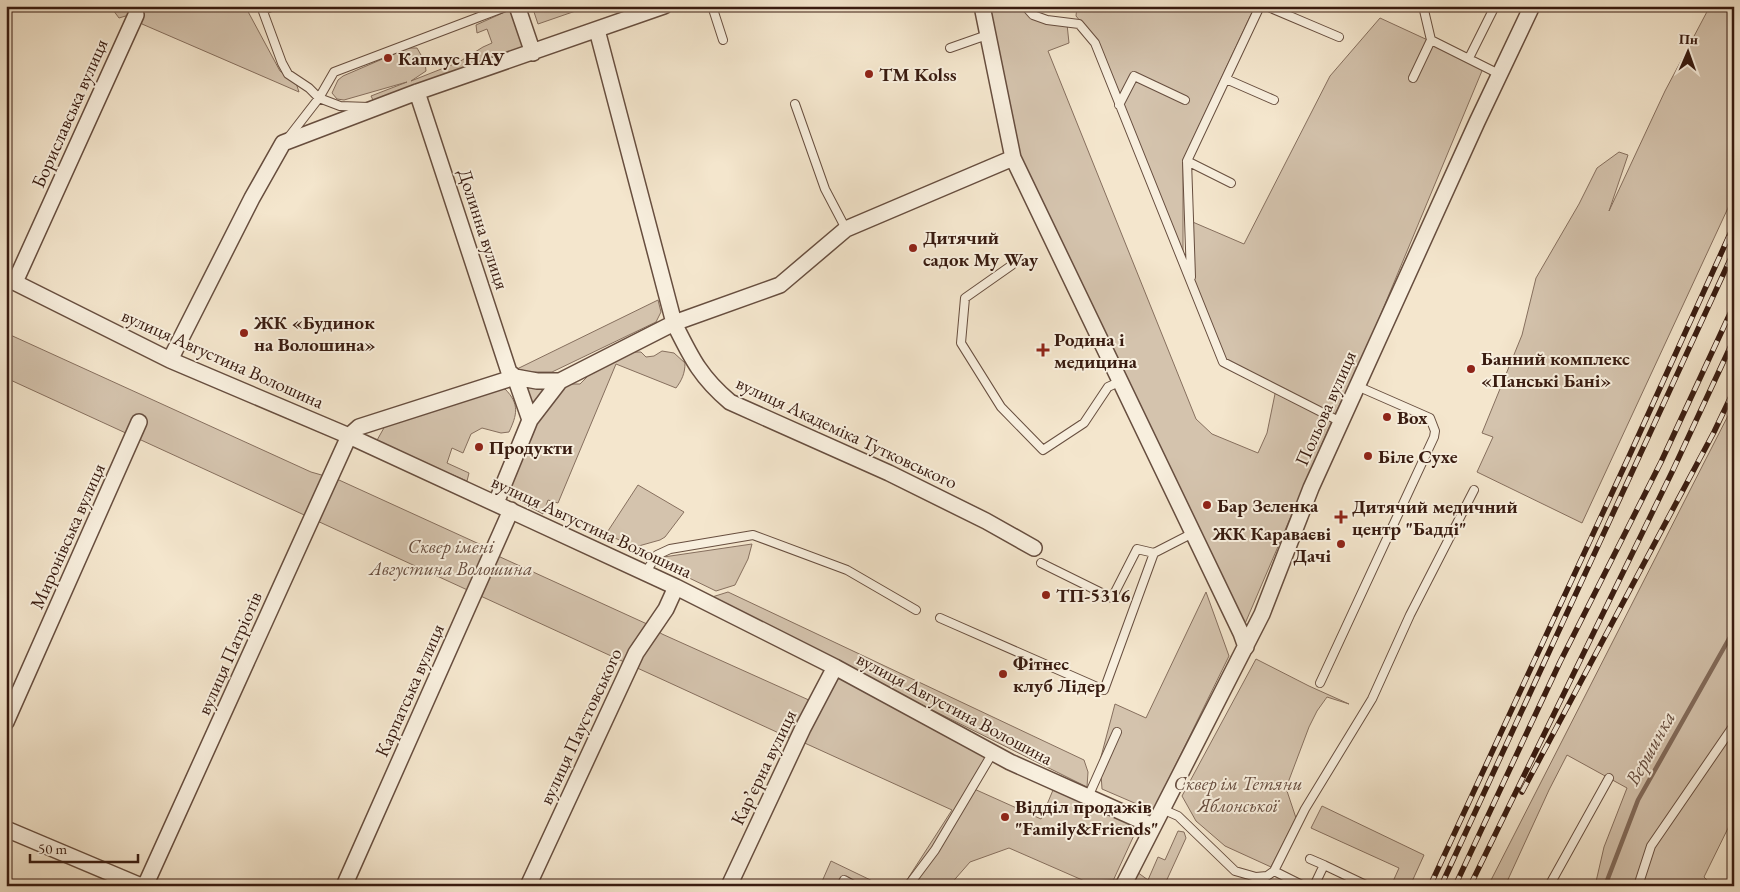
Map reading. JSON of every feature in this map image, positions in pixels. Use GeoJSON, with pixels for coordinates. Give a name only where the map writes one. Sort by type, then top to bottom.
{"type":"FeatureCollection","features":[{"type":"Feature","properties":{"kind":"street"},"geometry":{"type":"LineString","coordinates":[[517,6],[533,52]]}},
{"type":"Feature","properties":{"kind":"street"},"geometry":{"type":"LineString","coordinates":[[170,360],[252,198],[283,143],[417,92],[664,6]]}},
{"type":"Feature","properties":{"kind":"street"},"geometry":{"type":"LineString","coordinates":[[982,6],[1013,158],[1121,381],[1246,647]]}},
{"type":"Feature","properties":{"kind":"street","name":"Польова вулиця"},"geometry":{"type":"LineString","coordinates":[[1126,885],[1153,826],[1262,614],[1311,488],[1499,74],[1532,6]]}},
{"type":"Feature","properties":{"kind":"street","name":"Бориславська вулиця"},"geometry":{"type":"LineString","coordinates":[[10,280],[136,15]]}},
{"type":"Feature","properties":{"kind":"street","name":"вулиця Академіка Тутковського"},"geometry":{"type":"LineString","coordinates":[[597,30],[674,323],[691,358],[711,386],[730,402],[889,473],[986,521],[1034,548]]}},
{"type":"Feature","properties":{"kind":"street","name":"Долинна вулиця"},"geometry":{"type":"LineString","coordinates":[[417,92],[509,372],[516,377],[530,420]]}},
{"type":"Feature","properties":{"kind":"street"},"geometry":{"type":"LineString","coordinates":[[496,503],[530,420],[560,381],[674,323],[780,284],[846,229],[1013,158]]}},
{"type":"Feature","properties":{"kind":"street","name":"вулиця Августина Волошина"},"geometry":{"type":"LineString","coordinates":[[10,280],[170,360],[349,436],[676,587],[835,667],[992,754],[1153,826]]}},
{"type":"Feature","properties":{"kind":"street"},"geometry":{"type":"LineString","coordinates":[[349,436],[359,427],[516,377],[537,381],[560,381]]}},
{"type":"Feature","properties":{"kind":"street","name":"Миронівська вулиця"},"geometry":{"type":"LineString","coordinates":[[6,722],[140,422]]}},
{"type":"Feature","properties":{"kind":"street","name":"вулиця Патріотів"},"geometry":{"type":"LineString","coordinates":[[143,886],[349,436]]}},
{"type":"Feature","properties":{"kind":"street","name":"Карпатська вулиця"},"geometry":{"type":"LineString","coordinates":[[344,886],[511,510]]}},
{"type":"Feature","properties":{"kind":"street","name":"вулиця Паустовського"},"geometry":{"type":"LineString","coordinates":[[528,886],[636,652],[666,609],[676,587]]}},
{"type":"Feature","properties":{"kind":"street","name":"Карʼєрна вулиця"},"geometry":{"type":"LineString","coordinates":[[729,886],[805,725],[835,667]]}},
{"type":"Feature","properties":{"kind":"street"},"geometry":{"type":"LineString","coordinates":[[6,829],[143,886]]}},
{"type":"Feature","properties":{"kind":"lane"},"geometry":{"type":"LineString","coordinates":[[274,6],[262,8],[282,63],[288,74],[319,98],[340,106],[378,107]]}},
{"type":"Feature","properties":{"kind":"lane"},"geometry":{"type":"LineString","coordinates":[[283,143],[319,98],[334,72],[508,6]]}},
{"type":"Feature","properties":{"kind":"lane"},"geometry":{"type":"LineString","coordinates":[[712,6],[723,40]]}},
{"type":"Feature","properties":{"kind":"lane"},"geometry":{"type":"LineString","coordinates":[[1025,6],[1034,15],[1047,20],[1079,24],[1095,43],[1223,362],[1341,422]]}},
{"type":"Feature","properties":{"kind":"lane"},"geometry":{"type":"LineString","coordinates":[[1191,284],[1187,161],[1260,6]]}},
{"type":"Feature","properties":{"kind":"lane"},"geometry":{"type":"LineString","coordinates":[[1266,6],[1339,37]]}},
{"type":"Feature","properties":{"kind":"lane"},"geometry":{"type":"LineString","coordinates":[[1413,78],[1431,40],[1423,6]]}},
{"type":"Feature","properties":{"kind":"lane"},"geometry":{"type":"LineString","coordinates":[[1469,58],[1495,6]]}},
{"type":"Feature","properties":{"kind":"lane"},"geometry":{"type":"LineString","coordinates":[[950,48],[987,35]]}},
{"type":"Feature","properties":{"kind":"lane"},"geometry":{"type":"LineString","coordinates":[[1431,40],[1499,74]]}},
{"type":"Feature","properties":{"kind":"lane"},"geometry":{"type":"LineString","coordinates":[[1120,105],[1134,76],[1185,100]]}},
{"type":"Feature","properties":{"kind":"lane"},"geometry":{"type":"LineString","coordinates":[[1226,79],[1274,100]]}},
{"type":"Feature","properties":{"kind":"lane"},"geometry":{"type":"LineString","coordinates":[[795,104],[825,189],[846,229]]}},
{"type":"Feature","properties":{"kind":"lane"},"geometry":{"type":"LineString","coordinates":[[1187,161],[1231,183]]}},
{"type":"Feature","properties":{"kind":"lane"},"geometry":{"type":"LineString","coordinates":[[1012,265],[965,298],[961,343],[1001,407],[1043,450],[1084,423],[1108,387],[1121,381]]}},
{"type":"Feature","properties":{"kind":"lane"},"geometry":{"type":"LineString","coordinates":[[1320,683],[1434,437],[1435,431],[1434,423],[1430,418],[1357,386]]}},
{"type":"Feature","properties":{"kind":"lane"},"geometry":{"type":"LineString","coordinates":[[1162,809],[1178,816],[1235,871],[1256,877],[1267,876],[1274,871],[1305,809],[1372,699],[1410,615],[1474,490]]}},
{"type":"Feature","properties":{"kind":"lane"},"geometry":{"type":"LineString","coordinates":[[1041,563],[1112,598],[1136,549],[1154,553],[1193,533]]}},
{"type":"Feature","properties":{"kind":"lane"},"geometry":{"type":"LineString","coordinates":[[645,573],[657,555],[670,549],[753,535],[847,570],[916,610]]}},
{"type":"Feature","properties":{"kind":"lane"},"geometry":{"type":"LineString","coordinates":[[940,618],[1104,690],[1154,553]]}},
{"type":"Feature","properties":{"kind":"lane"},"geometry":{"type":"LineString","coordinates":[[1638,886],[1652,846],[1734,725]]}},
{"type":"Feature","properties":{"kind":"lane"},"geometry":{"type":"LineString","coordinates":[[1088,796],[1117,732]]}},
{"type":"Feature","properties":{"kind":"lane"},"geometry":{"type":"LineString","coordinates":[[908,886],[935,850],[992,754]]}},
{"type":"Feature","properties":{"kind":"lane"},"geometry":{"type":"LineString","coordinates":[[1549,886],[1609,778]]}},
{"type":"Feature","properties":{"kind":"lane"},"geometry":{"type":"LineString","coordinates":[[1310,859],[1368,886]]}},
{"type":"Feature","properties":{"kind":"lane"},"geometry":{"type":"LineString","coordinates":[[1314,886],[1324,865]]}},
{"type":"Feature","properties":{"kind":"lane"},"geometry":{"type":"LineString","coordinates":[[1274,871],[1304,886]]}},
{"type":"Feature","properties":{"kind":"lane"},"geometry":{"type":"LineString","coordinates":[[841,886],[844,880],[854,886]]}},
{"type":"Feature","properties":{"kind":"lane"},"geometry":{"type":"LineString","coordinates":[[1076,886],[1126,885]]}},
{"type":"Feature","properties":{"kind":"green space"},"geometry":{"type":"Polygon","coordinates":[[[110,6],[245,6],[280,71],[296,83],[299,92],[142,24],[139,18],[129,15],[119,18],[110,6]]]}},
{"type":"Feature","properties":{"kind":"green space"},"geometry":{"type":"Polygon","coordinates":[[[532,6],[590,6],[538,24],[532,6]]]}},
{"type":"Feature","properties":{"kind":"green space"},"geometry":{"type":"Polygon","coordinates":[[[990,6],[1022,6],[1033,17],[1067,24],[1069,43],[1048,51],[1196,419],[1212,434],[1258,453],[1267,433],[1276,389],[1223,362],[1191,284],[1188,220],[1244,244],[1330,76],[1380,18],[1484,66],[1363,357],[1333,418],[1241,633],[1013,158],[990,6]]]}},
{"type":"Feature","properties":{"kind":"green space"},"geometry":{"type":"Polygon","coordinates":[[[1077,6],[1255,6],[1183,160],[1183,253],[1097,41],[1076,16],[1077,6]]]}},
{"type":"Feature","properties":{"kind":"green space"},"geometry":{"type":"Polygon","coordinates":[[[1710,6],[1734,6],[1734,195],[1582,523],[1477,472],[1493,437],[1482,433],[1522,335],[1536,278],[1579,204],[1597,168],[1619,152],[1628,155],[1609,211],[1665,91],[1710,6]]]}},
{"type":"Feature","properties":{"kind":"green space"},"geometry":{"type":"Polygon","coordinates":[[[516,7],[524,50],[374,102],[371,96],[407,82],[344,100],[337,99],[332,93],[338,80],[343,76],[408,48],[417,48],[425,62],[426,71],[411,81],[459,62],[492,43],[487,29],[477,33],[476,25],[516,7]]]}},
{"type":"Feature","properties":{"kind":"green space"},"geometry":{"type":"Polygon","coordinates":[[[658,300],[661,312],[656,322],[552,372],[531,372],[517,369],[658,300]]]}},
{"type":"Feature","properties":{"kind":"green space","name":"Сквер імені Августина Волошина"},"geometry":{"type":"Polygon","coordinates":[[[6,333],[311,472],[339,480],[488,548],[498,556],[647,624],[662,634],[811,701],[794,740],[6,378],[6,333]]]}},
{"type":"Feature","properties":{"kind":"green space"},"geometry":{"type":"Polygon","coordinates":[[[662,351],[674,353],[685,363],[684,373],[676,388],[616,364],[558,503],[548,500],[543,514],[510,496],[512,475],[537,415],[554,395],[569,384],[580,384],[597,367],[631,352],[641,352],[646,357],[654,356],[662,351]]]}},
{"type":"Feature","properties":{"kind":"green space"},"geometry":{"type":"Polygon","coordinates":[[[537,381],[545,389],[536,407],[529,405],[525,399],[528,386],[537,381]]]}},
{"type":"Feature","properties":{"kind":"green space"},"geometry":{"type":"Polygon","coordinates":[[[505,389],[510,394],[516,410],[509,432],[501,433],[482,428],[471,434],[463,453],[452,448],[447,463],[469,473],[467,481],[376,442],[385,426],[492,391],[505,389]]]}},
{"type":"Feature","properties":{"kind":"green space"},"geometry":{"type":"Polygon","coordinates":[[[1734,404],[1734,816],[1704,877],[1713,886],[1595,886],[1604,847],[1627,788],[1567,755],[1505,886],[1488,886],[1734,404]]]}},
{"type":"Feature","properties":{"kind":"green space"},"geometry":{"type":"Polygon","coordinates":[[[638,485],[684,512],[665,537],[635,547],[606,534],[638,485]]]}},
{"type":"Feature","properties":{"kind":"green space"},"geometry":{"type":"Polygon","coordinates":[[[752,544],[748,559],[735,585],[716,591],[650,559],[752,544]]]}},
{"type":"Feature","properties":{"kind":"green space"},"geometry":{"type":"Polygon","coordinates":[[[728,592],[1084,760],[1088,772],[1087,787],[709,598],[728,592]]]}},
{"type":"Feature","properties":{"kind":"green space"},"geometry":{"type":"Polygon","coordinates":[[[1206,592],[1229,656],[1153,811],[1102,789],[1101,774],[1098,768],[1115,704],[1146,718],[1206,592]]]}},
{"type":"Feature","properties":{"kind":"green space","name":"Сквер ім Тетяни Яблонської"},"geometry":{"type":"Polygon","coordinates":[[[1256,659],[1349,704],[1327,697],[1309,727],[1286,788],[1296,818],[1271,867],[1225,846],[1196,821],[1182,796],[1256,659]]]}},
{"type":"Feature","properties":{"kind":"green space"},"geometry":{"type":"Polygon","coordinates":[[[835,667],[992,754],[972,788],[1041,819],[1053,790],[1133,825],[1136,831],[1112,883],[1096,886],[1009,848],[970,862],[949,886],[903,886],[952,810],[798,740],[835,667]]]}},
{"type":"Feature","properties":{"kind":"green space"},"geometry":{"type":"Polygon","coordinates":[[[1322,806],[1424,855],[1410,886],[1391,886],[1399,868],[1311,828],[1322,806]]]}},
{"type":"Feature","properties":{"kind":"green space"},"geometry":{"type":"Polygon","coordinates":[[[1178,831],[1184,832],[1186,838],[1164,886],[1130,886],[1137,872],[1148,880],[1158,857],[1165,860],[1178,831]]]}},
{"type":"Feature","properties":{"kind":"green space"},"geometry":{"type":"Polygon","coordinates":[[[831,861],[883,886],[820,886],[831,861]]]}},
{"type":"Feature","properties":{"kind":"waterway","name":"Вершинка"},"geometry":{"type":"LineString","coordinates":[[1605,886],[1638,800],[1734,630]]}},
{"type":"Feature","properties":{"kind":"railway"},"geometry":{"type":"LineString","coordinates":[[1430,886],[1734,225]]}},
{"type":"Feature","properties":{"kind":"railway"},"geometry":{"type":"LineString","coordinates":[[1441,886],[1734,251]]}},
{"type":"Feature","properties":{"kind":"railway"},"geometry":{"type":"LineString","coordinates":[[1455,886],[1560,662],[1661,462],[1734,305]]}},
{"type":"Feature","properties":{"kind":"railway"},"geometry":{"type":"LineString","coordinates":[[1470,886],[1673,470],[1734,339]]}},
{"type":"Feature","properties":{"kind":"railway"},"geometry":{"type":"LineString","coordinates":[[1522,792],[1714,432],[1734,390]]}},
{"type":"Feature","properties":{"kind":"place","name":"Капмус НАУ"},"geometry":{"type":"Point","coordinates":[388,58]}},
{"type":"Feature","properties":{"kind":"place","name":"TM Kolss"},"geometry":{"type":"Point","coordinates":[869,74]}},
{"type":"Feature","properties":{"kind":"place","name":"Дитячий садок My Way"},"geometry":{"type":"Point","coordinates":[913,248]}},
{"type":"Feature","properties":{"kind":"place","name":"ЖК «Будинок на Волошина»"},"geometry":{"type":"Point","coordinates":[244,333]}},
{"type":"Feature","properties":{"kind":"place","name":"Родина і медицина"},"geometry":{"type":"Point","coordinates":[1043,350]}},
{"type":"Feature","properties":{"kind":"place","name":"Банний комплекс «Панські Бані»"},"geometry":{"type":"Point","coordinates":[1471,369]}},
{"type":"Feature","properties":{"kind":"place","name":"Box"},"geometry":{"type":"Point","coordinates":[1387,417]}},
{"type":"Feature","properties":{"kind":"place","name":"Продукти"},"geometry":{"type":"Point","coordinates":[479,447]}},
{"type":"Feature","properties":{"kind":"place","name":"Біле Сухе"},"geometry":{"type":"Point","coordinates":[1368,456]}},
{"type":"Feature","properties":{"kind":"place","name":"Бар Зеленка"},"geometry":{"type":"Point","coordinates":[1207,505]}},
{"type":"Feature","properties":{"kind":"place","name":"Дитячий медичний центр \"Бадді\""},"geometry":{"type":"Point","coordinates":[1341,517]}},
{"type":"Feature","properties":{"kind":"place","name":"ЖК Караваєві Дачі"},"geometry":{"type":"Point","coordinates":[1341,544]}},
{"type":"Feature","properties":{"kind":"place","name":"ТП-5316"},"geometry":{"type":"Point","coordinates":[1046,595]}},
{"type":"Feature","properties":{"kind":"place","name":"Фітнес клуб Лідер"},"geometry":{"type":"Point","coordinates":[1003,674]}},
{"type":"Feature","properties":{"kind":"place","name":"Відділ продажів \"Family&Friends\""},"geometry":{"type":"Point","coordinates":[1005,817]}}]}
